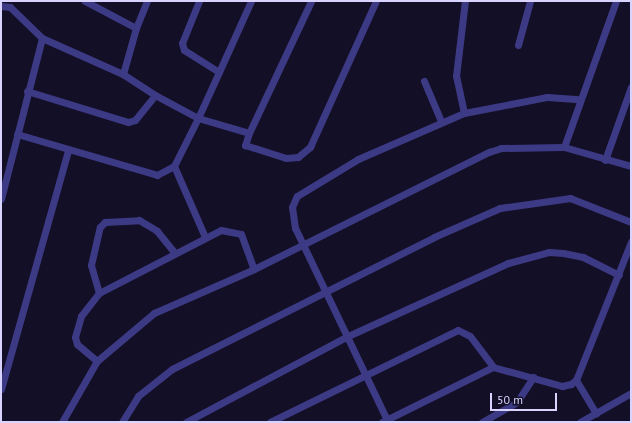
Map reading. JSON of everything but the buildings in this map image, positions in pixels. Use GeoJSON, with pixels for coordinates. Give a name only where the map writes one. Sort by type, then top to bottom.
{"type":"FeatureCollection","features":[{"type":"Feature","properties":{"kind":"street"},"geometry":{"type":"LineString","coordinates":[[123,74],[136,28],[146,1]]}},
{"type":"Feature","properties":{"kind":"street"},"geometry":{"type":"LineString","coordinates":[[198,1],[182,43],[184,50],[219,72]]}},
{"type":"Feature","properties":{"kind":"street"},"geometry":{"type":"LineString","coordinates":[[17,134],[156,176],[174,166],[198,118],[251,1]]}},
{"type":"Feature","properties":{"kind":"street"},"geometry":{"type":"LineString","coordinates":[[311,1],[249,133],[245,145],[286,158],[298,157],[310,147],[376,1]]}},
{"type":"Feature","properties":{"kind":"street"},"geometry":{"type":"LineString","coordinates":[[464,113],[456,76],[465,1]]}},
{"type":"Feature","properties":{"kind":"street"},"geometry":{"type":"LineString","coordinates":[[518,45],[530,1]]}},
{"type":"Feature","properties":{"kind":"street"},"geometry":{"type":"LineString","coordinates":[[564,147],[579,99],[616,1]]}},
{"type":"Feature","properties":{"kind":"street"},"geometry":{"type":"LineString","coordinates":[[88,2],[136,28]]}},
{"type":"Feature","properties":{"kind":"street"},"geometry":{"type":"LineString","coordinates":[[1,6],[10,7],[42,38],[123,74],[155,95],[198,118],[249,133]]}},
{"type":"Feature","properties":{"kind":"street"},"geometry":{"type":"LineString","coordinates":[[1,199],[27,91],[42,38]]}},
{"type":"Feature","properties":{"kind":"street"},"geometry":{"type":"LineString","coordinates":[[424,81],[441,121]]}},
{"type":"Feature","properties":{"kind":"street"},"geometry":{"type":"LineString","coordinates":[[605,160],[631,87]]}},
{"type":"Feature","properties":{"kind":"street"},"geometry":{"type":"LineString","coordinates":[[27,91],[128,122],[135,120],[155,95]]}},
{"type":"Feature","properties":{"kind":"street"},"geometry":{"type":"LineString","coordinates":[[493,366],[386,421],[368,375],[295,228],[293,212],[294,202],[302,191],[358,159],[441,121],[464,113],[547,97],[579,99]]}},
{"type":"Feature","properties":{"kind":"street"},"geometry":{"type":"LineString","coordinates":[[62,422],[97,361],[154,312],[254,269],[489,152],[501,148],[564,147],[605,160],[631,166]]}},
{"type":"Feature","properties":{"kind":"street"},"geometry":{"type":"LineString","coordinates":[[1,389],[68,150]]}},
{"type":"Feature","properties":{"kind":"street"},"geometry":{"type":"LineString","coordinates":[[174,166],[205,236]]}},
{"type":"Feature","properties":{"kind":"street"},"geometry":{"type":"LineString","coordinates":[[122,422],[138,396],[172,369],[447,231],[522,203],[570,198],[631,222]]}},
{"type":"Feature","properties":{"kind":"street"},"geometry":{"type":"LineString","coordinates":[[99,293],[91,265],[100,227],[105,222],[139,220],[156,231],[174,252]]}},
{"type":"Feature","properties":{"kind":"street"},"geometry":{"type":"LineString","coordinates":[[97,361],[77,344],[75,337],[81,316],[99,293],[174,252],[205,236],[221,230],[241,234],[254,269]]}},
{"type":"Feature","properties":{"kind":"street"},"geometry":{"type":"LineString","coordinates":[[270,422],[458,330],[470,336],[493,366],[562,386],[576,380],[631,242]]}},
{"type":"Feature","properties":{"kind":"street"},"geometry":{"type":"LineString","coordinates":[[186,422],[348,336],[533,255],[549,252],[583,257],[618,275]]}},
{"type":"Feature","properties":{"kind":"street"},"geometry":{"type":"LineString","coordinates":[[482,422],[517,402],[533,377]]}},
{"type":"Feature","properties":{"kind":"street"},"geometry":{"type":"LineString","coordinates":[[576,380],[596,413]]}},
{"type":"Feature","properties":{"kind":"street"},"geometry":{"type":"LineString","coordinates":[[580,422],[631,392]]}}]}
